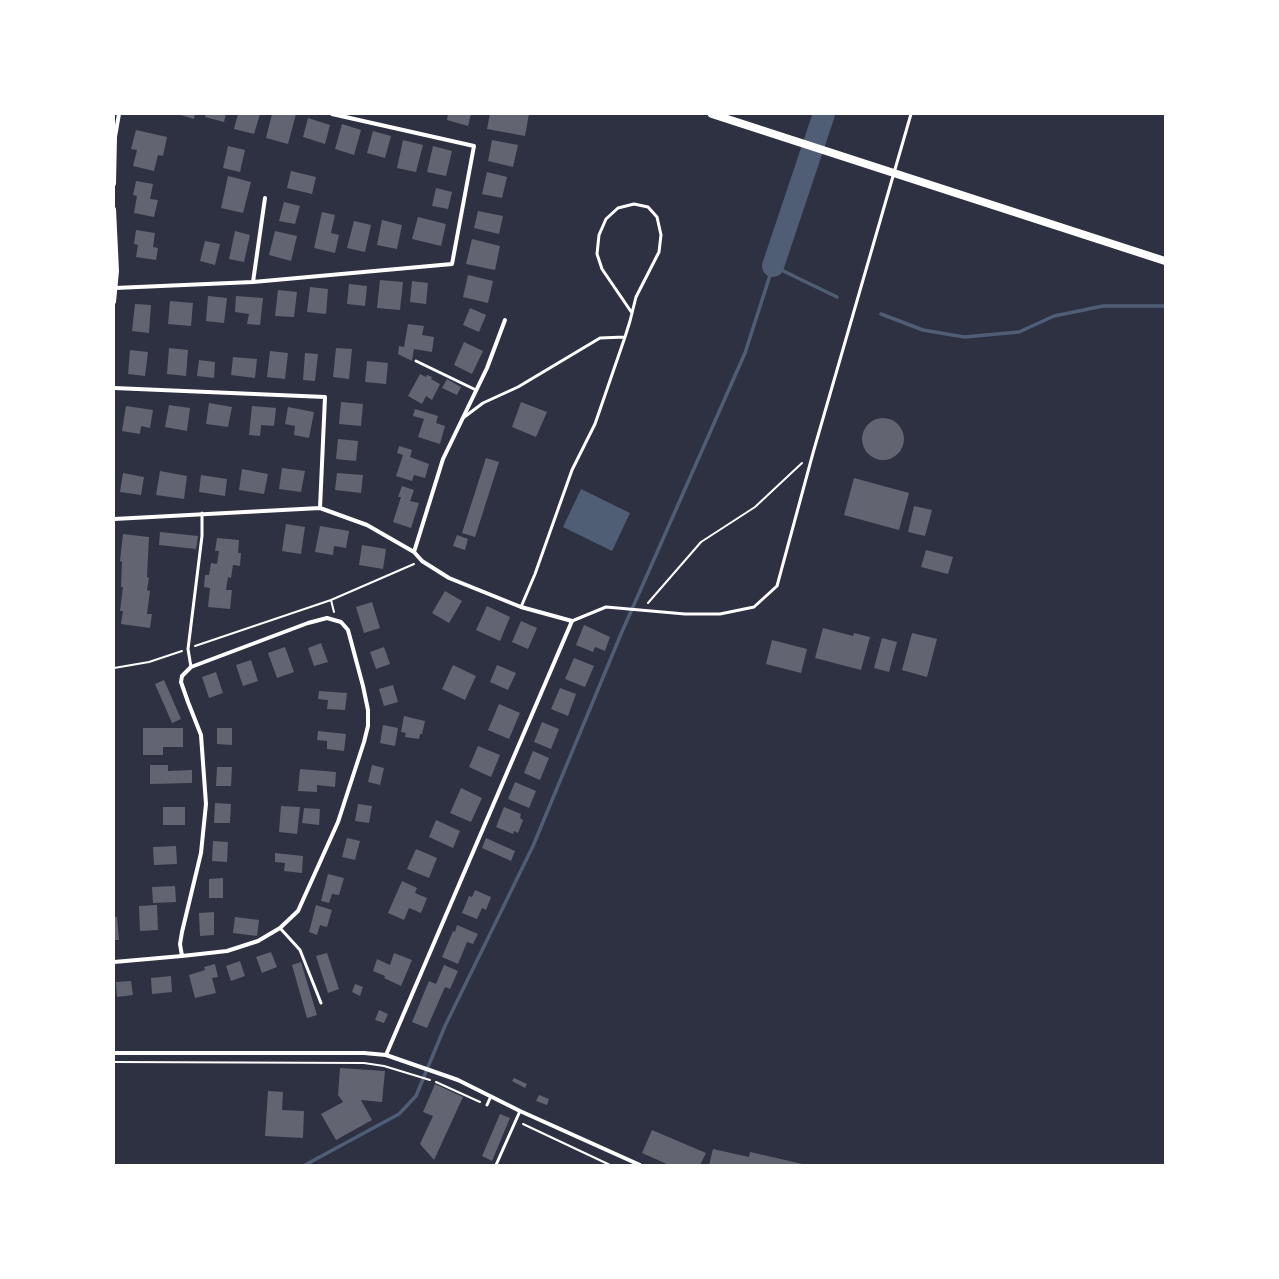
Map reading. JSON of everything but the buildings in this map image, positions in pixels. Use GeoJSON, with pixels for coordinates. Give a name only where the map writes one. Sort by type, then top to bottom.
{"type":"FeatureCollection","features":[{"type":"Feature","properties":{"kind":"main road"},"geometry":{"type":"LineString","coordinates":[[712,114],[833,152],[1165,261]]}},
{"type":"Feature","properties":{"kind":"street"},"geometry":{"type":"LineString","coordinates":[[114,184],[115,137],[118,114]]}},
{"type":"Feature","properties":{"kind":"street"},"geometry":{"type":"LineString","coordinates":[[115,288],[253,282],[452,264],[474,146],[332,114]]}},
{"type":"Feature","properties":{"kind":"street"},"geometry":{"type":"LineString","coordinates":[[253,282],[265,198]]}},
{"type":"Feature","properties":{"kind":"street"},"geometry":{"type":"LineString","coordinates":[[114,209],[114,302]]}},
{"type":"Feature","properties":{"kind":"street"},"geometry":{"type":"LineString","coordinates":[[414,552],[443,459],[460,420],[487,368],[505,320]]}},
{"type":"Feature","properties":{"kind":"street"},"geometry":{"type":"LineString","coordinates":[[114,388],[325,397],[320,508]]}},
{"type":"Feature","properties":{"kind":"street"},"geometry":{"type":"LineString","coordinates":[[114,519],[202,513],[320,508],[367,525],[414,552],[422,561],[449,578],[521,607],[572,621],[386,1055]]}},
{"type":"Feature","properties":{"kind":"street"},"geometry":{"type":"LineString","coordinates":[[114,962],[182,956],[228,951],[258,941],[280,928],[298,911],[338,822],[368,726],[368,710],[363,686],[348,630],[346,625],[336,619],[327,618],[308,623],[190,667],[182,676],[181,682],[202,735],[206,804],[201,853],[180,944],[182,956]]}},
{"type":"Feature","properties":{"kind":"street"},"geometry":{"type":"LineString","coordinates":[[114,1053],[364,1053],[386,1055],[458,1080],[520,1111],[638,1165]]}},
{"type":"Feature","properties":{"kind":"lane"},"geometry":{"type":"LineString","coordinates":[[572,621],[606,607],[685,614],[720,614],[754,607],[777,586],[813,452],[911,114]]}},
{"type":"Feature","properties":{"kind":"lane"},"geometry":{"type":"LineString","coordinates":[[521,607],[535,574],[572,470],[595,424],[625,336],[632,313],[636,297],[658,252],[661,235],[657,217],[648,207],[634,204],[618,208],[606,219],[599,235],[597,254],[602,269],[632,313]]}},
{"type":"Feature","properties":{"kind":"lane"},"geometry":{"type":"LineString","coordinates":[[460,420],[482,403],[518,387],[600,338],[625,336]]}},
{"type":"Feature","properties":{"kind":"lane"},"geometry":{"type":"LineString","coordinates":[[416,361],[476,390]]}},
{"type":"Feature","properties":{"kind":"lane"},"geometry":{"type":"LineString","coordinates":[[190,667],[188,649],[202,536],[202,513]]}},
{"type":"Feature","properties":{"kind":"lane"},"geometry":{"type":"LineString","coordinates":[[280,928],[300,950],[321,1003]]}},
{"type":"Feature","properties":{"kind":"lane"},"geometry":{"type":"LineString","coordinates":[[487,1105],[491,1096]]}},
{"type":"Feature","properties":{"kind":"lane"},"geometry":{"type":"LineString","coordinates":[[496,1165],[520,1111]]}},
{"type":"Feature","properties":{"kind":"path"},"geometry":{"type":"LineString","coordinates":[[643,610],[700,542],[755,507],[813,452]]}},
{"type":"Feature","properties":{"kind":"path"},"geometry":{"type":"LineString","coordinates":[[114,668],[149,662],[331,600],[422,561]]}},
{"type":"Feature","properties":{"kind":"path"},"geometry":{"type":"LineString","coordinates":[[331,600],[336,619]]}},
{"type":"Feature","properties":{"kind":"path"},"geometry":{"type":"LineString","coordinates":[[114,1062],[364,1063],[384,1066],[429,1080],[487,1105]]}},
{"type":"Feature","properties":{"kind":"path"},"geometry":{"type":"LineString","coordinates":[[517,1119],[524,1125],[610,1165]]}},
{"type":"Feature","properties":{"kind":"water"},"geometry":{"type":"Polygon","coordinates":[[[581,489],[630,513],[612,551],[563,527],[581,489]]]}},
{"type":"Feature","properties":{"kind":"waterway"},"geometry":{"type":"LineString","coordinates":[[773,266],[824,114]]}},
{"type":"Feature","properties":{"kind":"waterway"},"geometry":{"type":"LineString","coordinates":[[305,1165],[399,1114],[416,1096],[445,1026],[533,846],[621,634],[745,353],[773,266],[837,297]]}},
{"type":"Feature","properties":{"kind":"waterway"},"geometry":{"type":"LineString","coordinates":[[881,314],[923,330],[964,337],[1019,332],[1054,316],[1103,306],[1165,306]]}}]}
